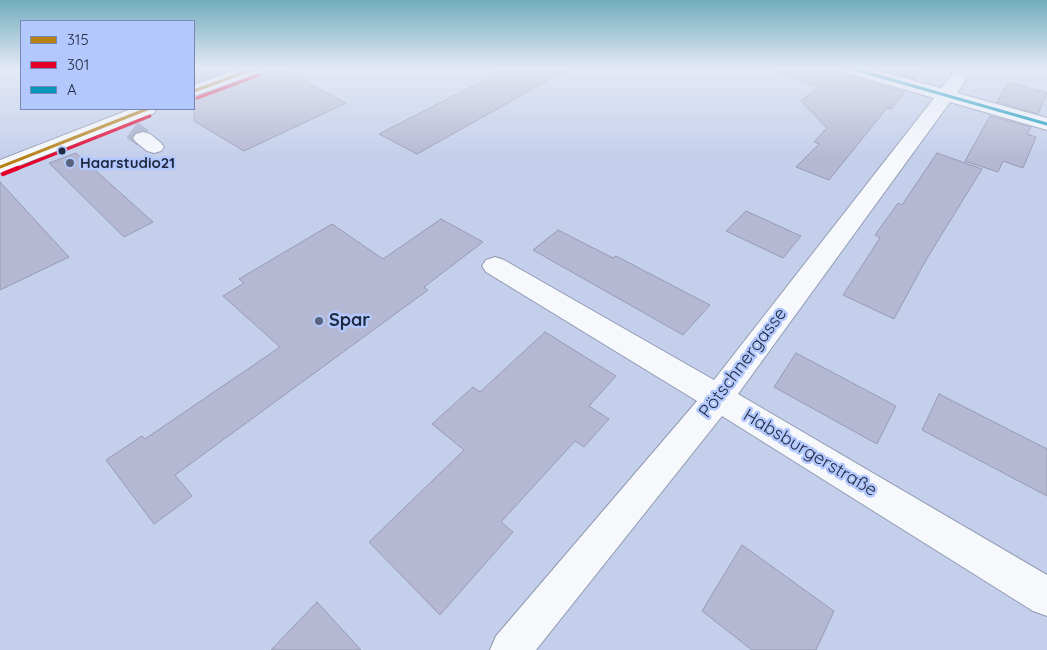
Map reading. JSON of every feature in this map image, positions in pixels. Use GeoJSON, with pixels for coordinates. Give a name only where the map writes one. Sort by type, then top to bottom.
{"type":"FeatureCollection","features":[{"type":"Feature","properties":{"kind":"street","name":"Pötschnergasse"},"geometry":{"type":"LineString","coordinates":[[510,650],[718,398],[943,98]]}},
{"type":"Feature","properties":{"kind":"street"},"geometry":{"type":"LineString","coordinates":[[958,98],[1047,124]]}},
{"type":"Feature","properties":{"kind":"street"},"geometry":{"type":"LineString","coordinates":[[0,167],[137,134],[147,110]]}},
{"type":"Feature","properties":{"kind":"street","name":"Habsburgerstraße"},"geometry":{"type":"LineString","coordinates":[[495,266],[1047,597]]}},
{"type":"Feature","properties":{"kind":"building"},"geometry":{"type":"Polygon","coordinates":[[[195,98],[337,98],[346,103],[244,151],[194,121],[195,98]]]}},
{"type":"Feature","properties":{"kind":"building"},"geometry":{"type":"Polygon","coordinates":[[[449,98],[516,98],[417,154],[379,134],[449,98]]]}},
{"type":"Feature","properties":{"kind":"building"},"geometry":{"type":"Polygon","coordinates":[[[804,98],[900,98],[891,109],[887,108],[829,180],[796,167],[819,144],[814,142],[827,128],[801,101],[804,98]]]}},
{"type":"Feature","properties":{"kind":"building"},"geometry":{"type":"Polygon","coordinates":[[[999,98],[1045,98],[1038,114],[997,102],[999,98]]]}},
{"type":"Feature","properties":{"kind":"building"},"geometry":{"type":"Polygon","coordinates":[[[990,116],[1031,127],[1027,134],[1036,137],[1023,168],[1003,161],[998,172],[965,161],[990,116]]]}},
{"type":"Feature","properties":{"kind":"building"},"geometry":{"type":"Polygon","coordinates":[[[76,153],[153,222],[124,237],[49,163],[76,153]]]}},
{"type":"Feature","properties":{"kind":"building"},"geometry":{"type":"Polygon","coordinates":[[[937,153],[982,169],[926,260],[894,319],[843,295],[880,238],[875,235],[898,203],[902,205],[937,153]]]}},
{"type":"Feature","properties":{"kind":"building"},"geometry":{"type":"Polygon","coordinates":[[[0,182],[69,257],[0,290],[0,182]]]}},
{"type":"Feature","properties":{"kind":"building"},"geometry":{"type":"Polygon","coordinates":[[[746,211],[801,236],[783,258],[726,231],[746,211]]]}},
{"type":"Feature","properties":{"kind":"building","name":"Spar"},"geometry":{"type":"Polygon","coordinates":[[[441,219],[483,242],[424,287],[428,290],[175,475],[192,496],[154,524],[106,460],[142,436],[145,439],[280,347],[223,296],[244,283],[239,279],[332,224],[383,259],[441,219]]]}},
{"type":"Feature","properties":{"kind":"building"},"geometry":{"type":"Polygon","coordinates":[[[558,230],[613,258],[616,256],[710,305],[683,335],[533,250],[558,230]]]}},
{"type":"Feature","properties":{"kind":"building"},"geometry":{"type":"Polygon","coordinates":[[[545,332],[616,376],[589,406],[609,419],[584,447],[575,441],[501,522],[513,532],[440,615],[369,542],[464,450],[432,424],[473,387],[480,392],[545,332]]]}},
{"type":"Feature","properties":{"kind":"building"},"geometry":{"type":"Polygon","coordinates":[[[796,353],[896,406],[877,444],[774,387],[796,353]]]}},
{"type":"Feature","properties":{"kind":"building"},"geometry":{"type":"Polygon","coordinates":[[[939,394],[1047,449],[1047,496],[922,430],[939,394]]]}},
{"type":"Feature","properties":{"kind":"building"},"geometry":{"type":"Polygon","coordinates":[[[742,545],[834,611],[816,650],[752,650],[702,611],[742,545]]]}},
{"type":"Feature","properties":{"kind":"building"},"geometry":{"type":"Polygon","coordinates":[[[317,602],[361,650],[271,650],[317,602]]]}},
{"type":"Feature","properties":{"kind":"tunnel"},"geometry":{"type":"LineString","coordinates":[[132,130],[143,138]]}},
{"type":"Feature","properties":{"kind":"transit line","name":"A"},"geometry":{"type":"LineString","coordinates":[[957,98],[1047,124]]}},
{"type":"Feature","properties":{"kind":"transit line","name":"315"},"geometry":{"type":"LineString","coordinates":[[0,167],[144,110]]}},
{"type":"Feature","properties":{"kind":"transit line","name":"301"},"geometry":{"type":"LineString","coordinates":[[3,174],[150,116]]}},
{"type":"Feature","properties":{"kind":"place","name":"Haarstudio21"},"geometry":{"type":"Point","coordinates":[70,163]}},
{"type":"Feature","properties":{"kind":"place","name":"Spar"},"geometry":{"type":"Point","coordinates":[319,321]}}]}
